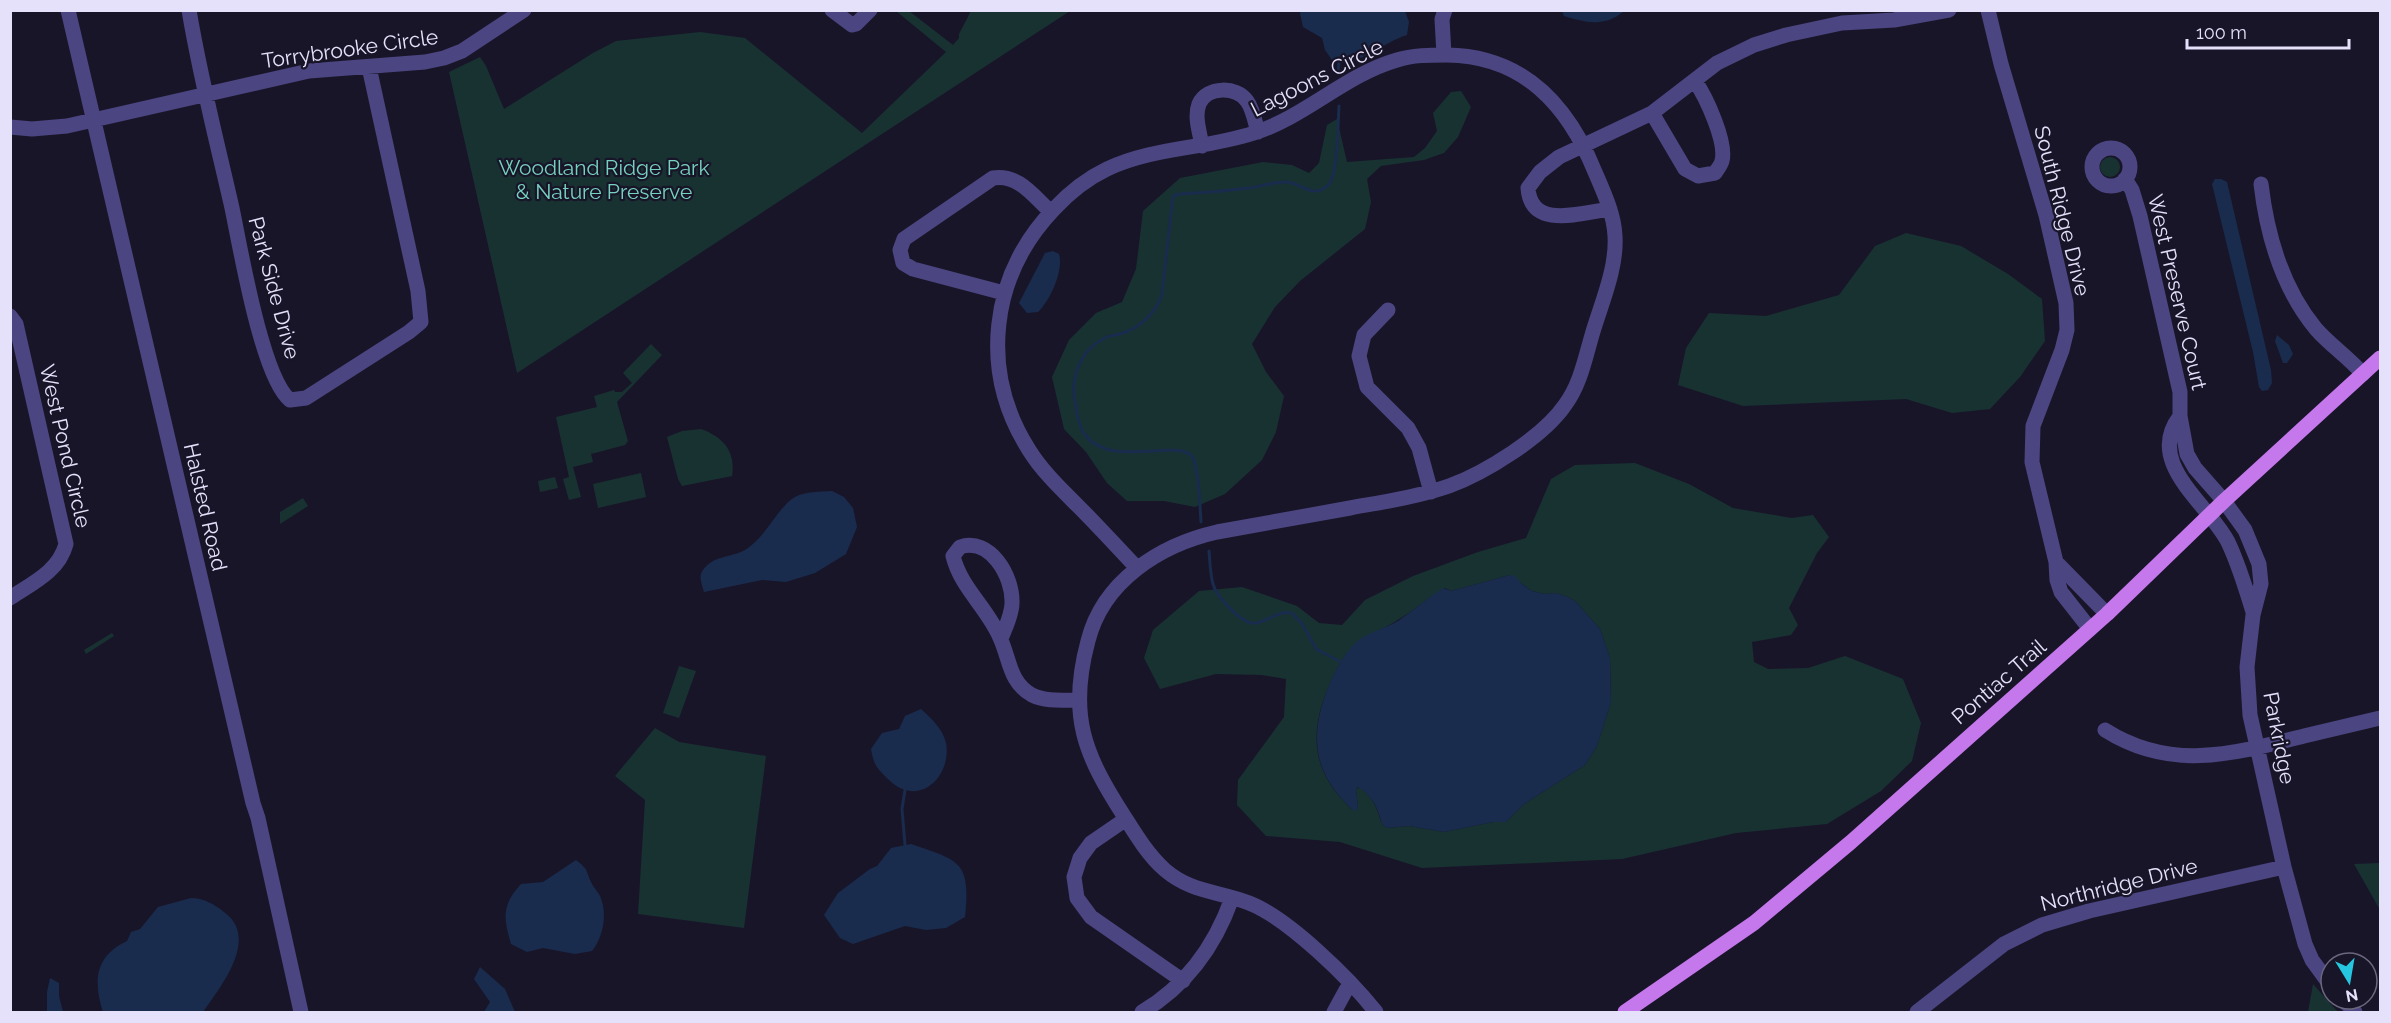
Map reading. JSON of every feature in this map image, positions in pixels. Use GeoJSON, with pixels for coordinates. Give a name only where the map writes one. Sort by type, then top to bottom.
{"type":"FeatureCollection","features":[{"type":"Feature","properties":{"kind":"main road","name":"Pontiac Trail"},"geometry":{"type":"LineString","coordinates":[[1625,1012],[1710,955],[1786,897],[1851,842],[2107,614],[2224,501],[2380,358]]}},
{"type":"Feature","properties":{"kind":"street","name":"Halsted Road"},"geometry":{"type":"LineString","coordinates":[[68,10],[258,818],[301,1012]]}},
{"type":"Feature","properties":{"kind":"street"},"geometry":{"type":"LineString","coordinates":[[189,10],[206,94]]}},
{"type":"Feature","properties":{"kind":"street","name":"Torrybrooke Circle"},"geometry":{"type":"LineString","coordinates":[[10,127],[51,128],[94,121],[309,71],[444,58],[462,51],[524,10]]}},
{"type":"Feature","properties":{"kind":"street"},"geometry":{"type":"LineString","coordinates":[[832,10],[852,25],[870,10]]}},
{"type":"Feature","properties":{"kind":"street"},"geometry":{"type":"LineString","coordinates":[[1444,55],[1442,19],[1445,10]]}},
{"type":"Feature","properties":{"kind":"street"},"geometry":{"type":"LineString","coordinates":[[1610,209],[1548,215],[1537,211],[1529,199],[1528,188],[1540,172],[1558,157],[1652,113],[1717,63],[1735,54],[1786,35],[1842,23],[1894,20],[1949,10]]}},
{"type":"Feature","properties":{"kind":"street","name":"South Ridge Drive"},"geometry":{"type":"LineString","coordinates":[[1988,10],[2001,64],[2046,215],[2066,303],[2067,330],[2062,350],[2039,405],[2031,442],[2036,482],[2061,592],[2090,629]]}},
{"type":"Feature","properties":{"kind":"street","name":"Lagoons Circle"},"geometry":{"type":"LineString","coordinates":[[1137,568],[1052,479],[1031,453],[1013,422],[1003,391],[997,339],[1004,293],[1010,275],[1027,242],[1051,212],[1085,180],[1107,169],[1132,158],[1202,146],[1258,132],[1279,124],[1368,72],[1397,60],[1423,55],[1465,55],[1507,68],[1528,79],[1555,102],[1584,144],[1610,209],[1615,233],[1615,255],[1581,376],[1569,402],[1555,419],[1534,438],[1454,484],[1431,492],[1190,538],[1156,554],[1137,568],[1111,595],[1091,628],[1079,679],[1078,700],[1082,730],[1089,754],[1102,781],[1146,850],[1166,870],[1194,887],[1251,903],[1284,924],[1352,985],[1376,1012]]}},
{"type":"Feature","properties":{"kind":"street","name":"Park Side Drive"},"geometry":{"type":"LineString","coordinates":[[206,94],[260,336],[285,396],[290,400],[297,400],[306,398],[409,333],[421,322],[418,291],[369,67]]}},
{"type":"Feature","properties":{"kind":"street"},"geometry":{"type":"LineString","coordinates":[[1652,113],[1685,169],[1698,176],[1714,173],[1722,161],[1721,145],[1706,96],[1695,81]]}},
{"type":"Feature","properties":{"kind":"street"},"geometry":{"type":"LineString","coordinates":[[1202,146],[1197,119],[1199,105],[1204,96],[1223,89],[1238,92],[1247,101],[1258,132]]}},
{"type":"Feature","properties":{"kind":"street"},"geometry":{"type":"LineString","coordinates":[[1004,293],[913,269],[903,263],[900,250],[904,239],[993,178],[1006,176],[1016,180],[1051,212]]}},
{"type":"Feature","properties":{"kind":"street","name":"West Preserve Court"},"geometry":{"type":"LineString","coordinates":[[2125,179],[2132,190],[2140,216],[2180,392],[2180,416],[2187,454],[2195,468],[2224,501]]}},
{"type":"Feature","properties":{"kind":"street"},"geometry":{"type":"LineString","coordinates":[[2261,184],[2269,228],[2285,279],[2316,328],[2362,374]]}},
{"type":"Feature","properties":{"kind":"street"},"geometry":{"type":"LineString","coordinates":[[1388,310],[1365,335],[1359,356],[1367,387],[1408,428],[1419,448],[1431,492]]}},
{"type":"Feature","properties":{"kind":"street","name":"West Pond Circle"},"geometry":{"type":"LineString","coordinates":[[10,316],[16,324],[66,544],[63,556],[55,567],[10,598]]}},
{"type":"Feature","properties":{"kind":"street","name":"West Preserve Court"},"geometry":{"type":"LineString","coordinates":[[2180,416],[2171,428],[2168,446],[2172,462],[2179,476],[2210,516]]}},
{"type":"Feature","properties":{"kind":"street","name":"Parkridge"},"geometry":{"type":"LineString","coordinates":[[2224,501],[2246,530],[2259,564],[2261,584],[2253,615],[2247,667],[2250,715],[2284,867],[2305,944],[2319,970]]}},
{"type":"Feature","properties":{"kind":"street","name":"Parkridge"},"geometry":{"type":"LineString","coordinates":[[2210,516],[2227,541],[2244,583],[2253,615]]}},
{"type":"Feature","properties":{"kind":"street"},"geometry":{"type":"LineString","coordinates":[[1001,639],[1012,604],[1007,578],[999,563],[977,544],[960,547],[953,556],[960,578],[980,602],[1001,639],[1009,668],[1022,687],[1031,695],[1041,698],[1078,700]]}},
{"type":"Feature","properties":{"kind":"street"},"geometry":{"type":"LineString","coordinates":[[2056,562],[2107,614]]}},
{"type":"Feature","properties":{"kind":"street"},"geometry":{"type":"LineString","coordinates":[[2105,730],[2123,741],[2146,750],[2182,756],[2224,754],[2258,748],[2380,718]]}},
{"type":"Feature","properties":{"kind":"street"},"geometry":{"type":"LineString","coordinates":[[1126,819],[1091,843],[1080,858],[1074,877],[1077,898],[1091,917],[1183,981]]}},
{"type":"Feature","properties":{"kind":"street","name":"Northridge Drive"},"geometry":{"type":"LineString","coordinates":[[1917,1012],[1996,950],[2042,925],[2089,911],[2284,867]]}},
{"type":"Feature","properties":{"kind":"street"},"geometry":{"type":"LineString","coordinates":[[1142,1012],[1183,981],[1214,939],[1232,898]]}},
{"type":"Feature","properties":{"kind":"street"},"geometry":{"type":"LineString","coordinates":[[1334,1012],[1346,990],[1352,985]]}},
{"type":"Feature","properties":{"kind":"green space","name":"Woodland Ridge Park & Nature Preserve"},"geometry":{"type":"Polygon","coordinates":[[[896,11],[909,11],[953,45],[959,38],[971,11],[1070,11],[517,373],[449,72],[480,57],[504,109],[616,41],[700,32],[745,38],[862,133],[946,52],[896,11]]]}},
{"type":"Feature","properties":{"kind":"green space"},"geometry":{"type":"Polygon","coordinates":[[[1461,91],[1471,107],[1458,137],[1444,153],[1424,160],[1381,166],[1367,179],[1371,202],[1365,229],[1300,281],[1275,307],[1252,344],[1266,372],[1284,396],[1276,432],[1262,460],[1225,494],[1195,507],[1164,501],[1127,501],[1107,483],[1086,452],[1064,429],[1052,377],[1069,340],[1096,313],[1122,302],[1136,269],[1143,211],[1180,178],[1263,162],[1292,165],[1309,173],[1319,163],[1327,125],[1337,119],[1347,162],[1414,157],[1425,148],[1437,131],[1433,113],[1451,92],[1461,91]]]}},
{"type":"Feature","properties":{"kind":"green space"},"geometry":{"type":"Polygon","coordinates":[[[2110,157],[2117,160],[2120,167],[2117,174],[2110,177],[2103,174],[2100,167],[2103,160],[2110,157]]]}},
{"type":"Feature","properties":{"kind":"green space"},"geometry":{"type":"Polygon","coordinates":[[[1906,233],[1961,246],[2008,274],[2042,299],[2045,341],[2020,377],[1990,409],[1952,413],[1906,399],[1743,406],[1678,385],[1686,348],[1709,313],[1766,316],[1839,295],[1875,246],[1906,233]]]}},
{"type":"Feature","properties":{"kind":"green space"},"geometry":{"type":"Polygon","coordinates":[[[651,344],[662,355],[617,402],[628,441],[625,445],[591,454],[593,462],[573,467],[581,497],[569,500],[563,479],[569,477],[556,417],[597,407],[594,396],[614,390],[622,392],[632,383],[623,373],[651,344]]]}},
{"type":"Feature","properties":{"kind":"green space"},"geometry":{"type":"Polygon","coordinates":[[[701,429],[716,436],[730,452],[732,476],[682,486],[667,437],[682,431],[701,429]]]}},
{"type":"Feature","properties":{"kind":"green space"},"geometry":{"type":"Polygon","coordinates":[[[1635,463],[1689,484],[1733,508],[1792,518],[1813,515],[1829,537],[1817,553],[1789,608],[1798,625],[1791,635],[1752,642],[1754,662],[1768,669],[1808,668],[1845,656],[1903,679],[1921,723],[1912,761],[1881,791],[1827,824],[1736,833],[1622,859],[1422,868],[1340,842],[1266,836],[1237,805],[1238,780],[1284,717],[1286,679],[1262,675],[1216,674],[1160,689],[1144,658],[1153,630],[1199,591],[1242,587],[1297,606],[1319,623],[1342,625],[1365,600],[1413,576],[1478,552],[1526,538],[1551,479],[1575,465],[1635,463]],[[1510,575],[1451,591],[1445,588],[1403,617],[1363,639],[1345,655],[1322,704],[1317,737],[1322,768],[1339,796],[1353,810],[1358,808],[1356,789],[1359,787],[1371,799],[1382,824],[1387,828],[1409,826],[1444,832],[1493,822],[1506,822],[1524,804],[1585,765],[1597,746],[1611,702],[1610,658],[1600,629],[1575,601],[1556,593],[1545,594],[1532,591],[1510,575]]]}},
{"type":"Feature","properties":{"kind":"green space"},"geometry":{"type":"Polygon","coordinates":[[[641,473],[646,497],[598,508],[593,484],[641,473]]]}},
{"type":"Feature","properties":{"kind":"green space"},"geometry":{"type":"Polygon","coordinates":[[[555,477],[558,488],[540,492],[538,481],[555,477]]]}},
{"type":"Feature","properties":{"kind":"green space"},"geometry":{"type":"Polygon","coordinates":[[[303,498],[308,506],[280,524],[280,512],[303,498]]]}},
{"type":"Feature","properties":{"kind":"green space"},"geometry":{"type":"Polygon","coordinates":[[[112,633],[114,636],[86,654],[84,650],[112,633]]]}},
{"type":"Feature","properties":{"kind":"green space"},"geometry":{"type":"Polygon","coordinates":[[[679,666],[696,671],[679,718],[663,713],[679,666]]]}},
{"type":"Feature","properties":{"kind":"green space"},"geometry":{"type":"Polygon","coordinates":[[[655,728],[679,742],[766,756],[744,928],[638,914],[645,800],[615,776],[655,728]]]}},
{"type":"Feature","properties":{"kind":"green space"},"geometry":{"type":"Polygon","coordinates":[[[2380,863],[2380,910],[2354,864],[2380,863]]]}},
{"type":"Feature","properties":{"kind":"green space"},"geometry":{"type":"Polygon","coordinates":[[[2313,984],[2319,991],[2319,1011],[2338,1012],[2308,1012],[2313,984]]]}},
{"type":"Feature","properties":{"kind":"water"},"geometry":{"type":"Polygon","coordinates":[[[1302,11],[1405,11],[1409,22],[1407,35],[1362,58],[1332,60],[1325,50],[1322,38],[1303,27],[1300,13],[1302,11]]]}},
{"type":"Feature","properties":{"kind":"water"},"geometry":{"type":"Polygon","coordinates":[[[1562,11],[1624,11],[1610,20],[1596,22],[1564,16],[1562,11]]]}},
{"type":"Feature","properties":{"kind":"water"},"geometry":{"type":"Polygon","coordinates":[[[2215,179],[2227,182],[2271,370],[2272,383],[2268,390],[2262,391],[2259,387],[2253,352],[2212,184],[2215,179]]]}},
{"type":"Feature","properties":{"kind":"water"},"geometry":{"type":"Polygon","coordinates":[[[1053,251],[1059,254],[1060,261],[1055,285],[1038,312],[1027,313],[1019,303],[1045,253],[1053,251]]]}},
{"type":"Feature","properties":{"kind":"water"},"geometry":{"type":"Polygon","coordinates":[[[2277,335],[2289,345],[2293,354],[2287,363],[2283,363],[2275,341],[2277,335]]]}},
{"type":"Feature","properties":{"kind":"water"},"geometry":{"type":"Polygon","coordinates":[[[832,491],[844,497],[853,508],[857,527],[846,554],[815,573],[786,582],[762,580],[704,592],[701,575],[713,561],[748,548],[761,536],[783,507],[795,497],[808,493],[832,491]]]}},
{"type":"Feature","properties":{"kind":"water"},"geometry":{"type":"Polygon","coordinates":[[[1510,575],[1515,576],[1532,591],[1545,594],[1556,593],[1575,601],[1600,629],[1610,658],[1611,702],[1597,746],[1585,765],[1524,804],[1506,822],[1493,822],[1444,832],[1409,826],[1387,828],[1382,824],[1377,808],[1371,799],[1358,787],[1356,789],[1358,808],[1356,811],[1353,810],[1330,784],[1323,770],[1317,742],[1318,726],[1326,693],[1345,656],[1358,641],[1398,621],[1443,588],[1451,591],[1510,575]]]}},
{"type":"Feature","properties":{"kind":"water"},"geometry":{"type":"Polygon","coordinates":[[[921,709],[942,733],[947,755],[939,777],[931,785],[922,790],[911,791],[900,788],[889,780],[875,763],[871,749],[882,733],[899,729],[905,716],[921,709]]]}},
{"type":"Feature","properties":{"kind":"water"},"geometry":{"type":"Polygon","coordinates":[[[911,844],[941,855],[958,866],[966,884],[965,917],[946,928],[926,930],[905,926],[853,944],[840,938],[824,915],[838,893],[877,866],[891,848],[911,844]]]}},
{"type":"Feature","properties":{"kind":"water"},"geometry":{"type":"Polygon","coordinates":[[[576,860],[585,869],[600,896],[604,910],[599,939],[592,951],[575,954],[543,948],[527,952],[511,944],[506,919],[510,898],[521,884],[543,882],[576,860]]]}},
{"type":"Feature","properties":{"kind":"water"},"geometry":{"type":"Polygon","coordinates":[[[191,898],[208,902],[224,912],[234,923],[238,935],[238,948],[234,962],[203,1012],[103,1012],[98,980],[99,970],[108,954],[127,941],[131,932],[140,929],[158,907],[191,898]]]}},
{"type":"Feature","properties":{"kind":"water"},"geometry":{"type":"Polygon","coordinates":[[[480,967],[505,989],[515,1012],[484,1012],[490,1002],[474,979],[480,967]]]}},
{"type":"Feature","properties":{"kind":"water"},"geometry":{"type":"Polygon","coordinates":[[[50,978],[59,983],[63,1012],[47,1012],[50,978]]]}},
{"type":"Feature","properties":{"kind":"waterway"},"geometry":{"type":"LineString","coordinates":[[1338,71],[1339,62]]}},
{"type":"Feature","properties":{"kind":"waterway"},"geometry":{"type":"LineString","coordinates":[[1201,522],[1198,480],[1193,458],[1186,452],[1175,450],[1128,452],[1098,446],[1083,432],[1077,415],[1074,392],[1076,374],[1083,357],[1095,344],[1140,324],[1156,307],[1162,294],[1173,196],[1249,188],[1281,182],[1291,183],[1312,191],[1323,189],[1329,184],[1334,170],[1339,106]]}},
{"type":"Feature","properties":{"kind":"waterway"},"geometry":{"type":"LineString","coordinates":[[1209,551],[1211,576],[1215,589],[1237,615],[1251,623],[1256,623],[1278,614],[1292,613],[1303,625],[1316,649],[1341,662]]}},
{"type":"Feature","properties":{"kind":"waterway"},"geometry":{"type":"LineString","coordinates":[[905,790],[902,809],[905,845]]}}]}
